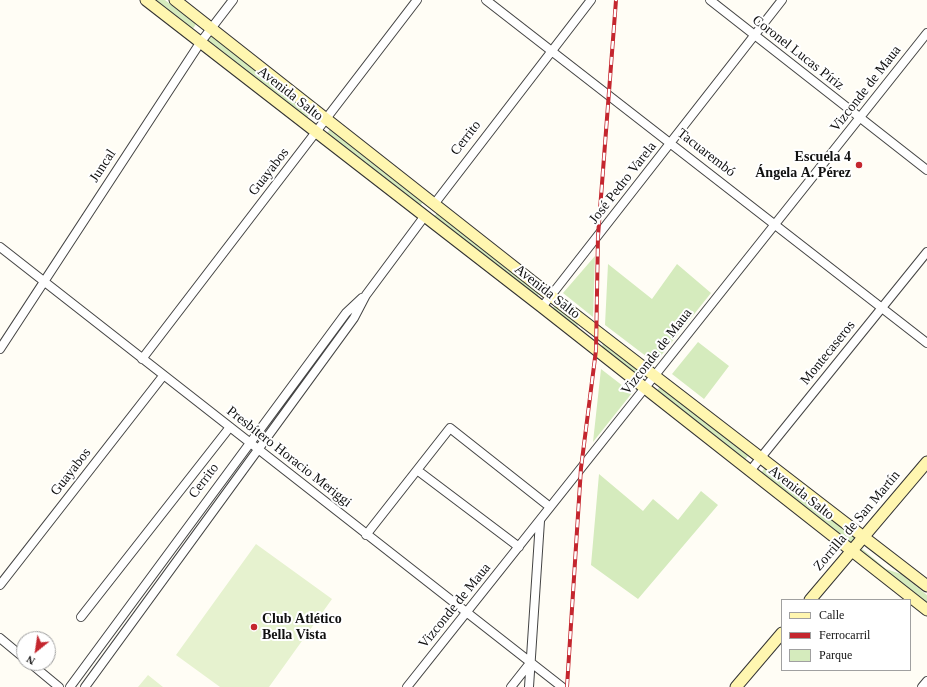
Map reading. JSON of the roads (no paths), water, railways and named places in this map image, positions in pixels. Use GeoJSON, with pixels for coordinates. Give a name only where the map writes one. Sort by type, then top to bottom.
{"type":"FeatureCollection","features":[{"type":"Feature","properties":{"kind":"street","name":"Avenida Salto"},"geometry":{"type":"LineString","coordinates":[[146,0],[542,307],[927,610]]}},
{"type":"Feature","properties":{"kind":"street","name":"Avenida Salto"},"geometry":{"type":"LineString","coordinates":[[175,0],[435,203],[551,296],[656,375],[927,586]]}},
{"type":"Feature","properties":{"kind":"street","name":"Juncal"},"geometry":{"type":"LineString","coordinates":[[0,349],[200,42],[233,0]]}},
{"type":"Feature","properties":{"kind":"street","name":"Guayabos"},"geometry":{"type":"LineString","coordinates":[[142,359],[417,0]]}},
{"type":"Feature","properties":{"kind":"street","name":"Tacuarembó"},"geometry":{"type":"LineString","coordinates":[[486,0],[671,142],[927,344]]}},
{"type":"Feature","properties":{"kind":"street","name":"Cerrito"},"geometry":{"type":"LineString","coordinates":[[85,687],[354,318],[366,295],[591,0]]}},
{"type":"Feature","properties":{"kind":"street","name":"Coronel Lucas Píriz"},"geometry":{"type":"LineString","coordinates":[[710,0],[927,170]]}},
{"type":"Feature","properties":{"kind":"street","name":"José Pedro Varela"},"geometry":{"type":"LineString","coordinates":[[542,307],[782,0]]}},
{"type":"Feature","properties":{"kind":"street","name":"Vizconde de Maua"},"geometry":{"type":"LineString","coordinates":[[407,687],[927,33]]}},
{"type":"Feature","properties":{"kind":"street","name":"Presbítero Horacio Meriggi"},"geometry":{"type":"LineString","coordinates":[[0,247],[562,687]]}},
{"type":"Feature","properties":{"kind":"street","name":"Montecaseros"},"geometry":{"type":"LineString","coordinates":[[750,471],[927,252]]}},
{"type":"Feature","properties":{"kind":"street","name":"Cerrito"},"geometry":{"type":"LineString","coordinates":[[70,687],[346,313],[366,295]]}},
{"type":"Feature","properties":{"kind":"street","name":"Guayabos"},"geometry":{"type":"LineString","coordinates":[[0,585],[163,376]]}},
{"type":"Feature","properties":{"kind":"street"},"geometry":{"type":"LineString","coordinates":[[81,617],[230,427]]}},
{"type":"Feature","properties":{"kind":"street"},"geometry":{"type":"LineString","coordinates":[[366,535],[450,428],[550,507]]}},
{"type":"Feature","properties":{"kind":"street","name":"Zorrilla de San Martín"},"geometry":{"type":"LineString","coordinates":[[811,599],[927,462]]}},
{"type":"Feature","properties":{"kind":"street"},"geometry":{"type":"LineString","coordinates":[[417,470],[519,547]]}},
{"type":"Feature","properties":{"kind":"street"},"geometry":{"type":"LineString","coordinates":[[528,687],[540,521]]}},
{"type":"Feature","properties":{"kind":"street"},"geometry":{"type":"LineString","coordinates":[[736,687],[781,634]]}},
{"type":"Feature","properties":{"kind":"street"},"geometry":{"type":"LineString","coordinates":[[0,638],[16,651]]}},
{"type":"Feature","properties":{"kind":"street"},"geometry":{"type":"LineString","coordinates":[[511,687],[530,662]]}},
{"type":"Feature","properties":{"kind":"street"},"geometry":{"type":"LineString","coordinates":[[40,671],[59,687]]}},
{"type":"Feature","properties":{"kind":"street"},"geometry":{"type":"LineString","coordinates":[[922,687],[927,682]]}},
{"type":"Feature","properties":{"kind":"railway"},"geometry":{"type":"LineString","coordinates":[[567,687],[581,468],[596,350],[598,236],[616,0]]}},
{"type":"Feature","properties":{"kind":"place","name":"Escuela 4 Ángela A. Pérez"},"geometry":{"type":"Point","coordinates":[859,165]}},
{"type":"Feature","properties":{"kind":"place","name":"Club Atlético Bella Vista"},"geometry":{"type":"Point","coordinates":[254,627]}}]}
